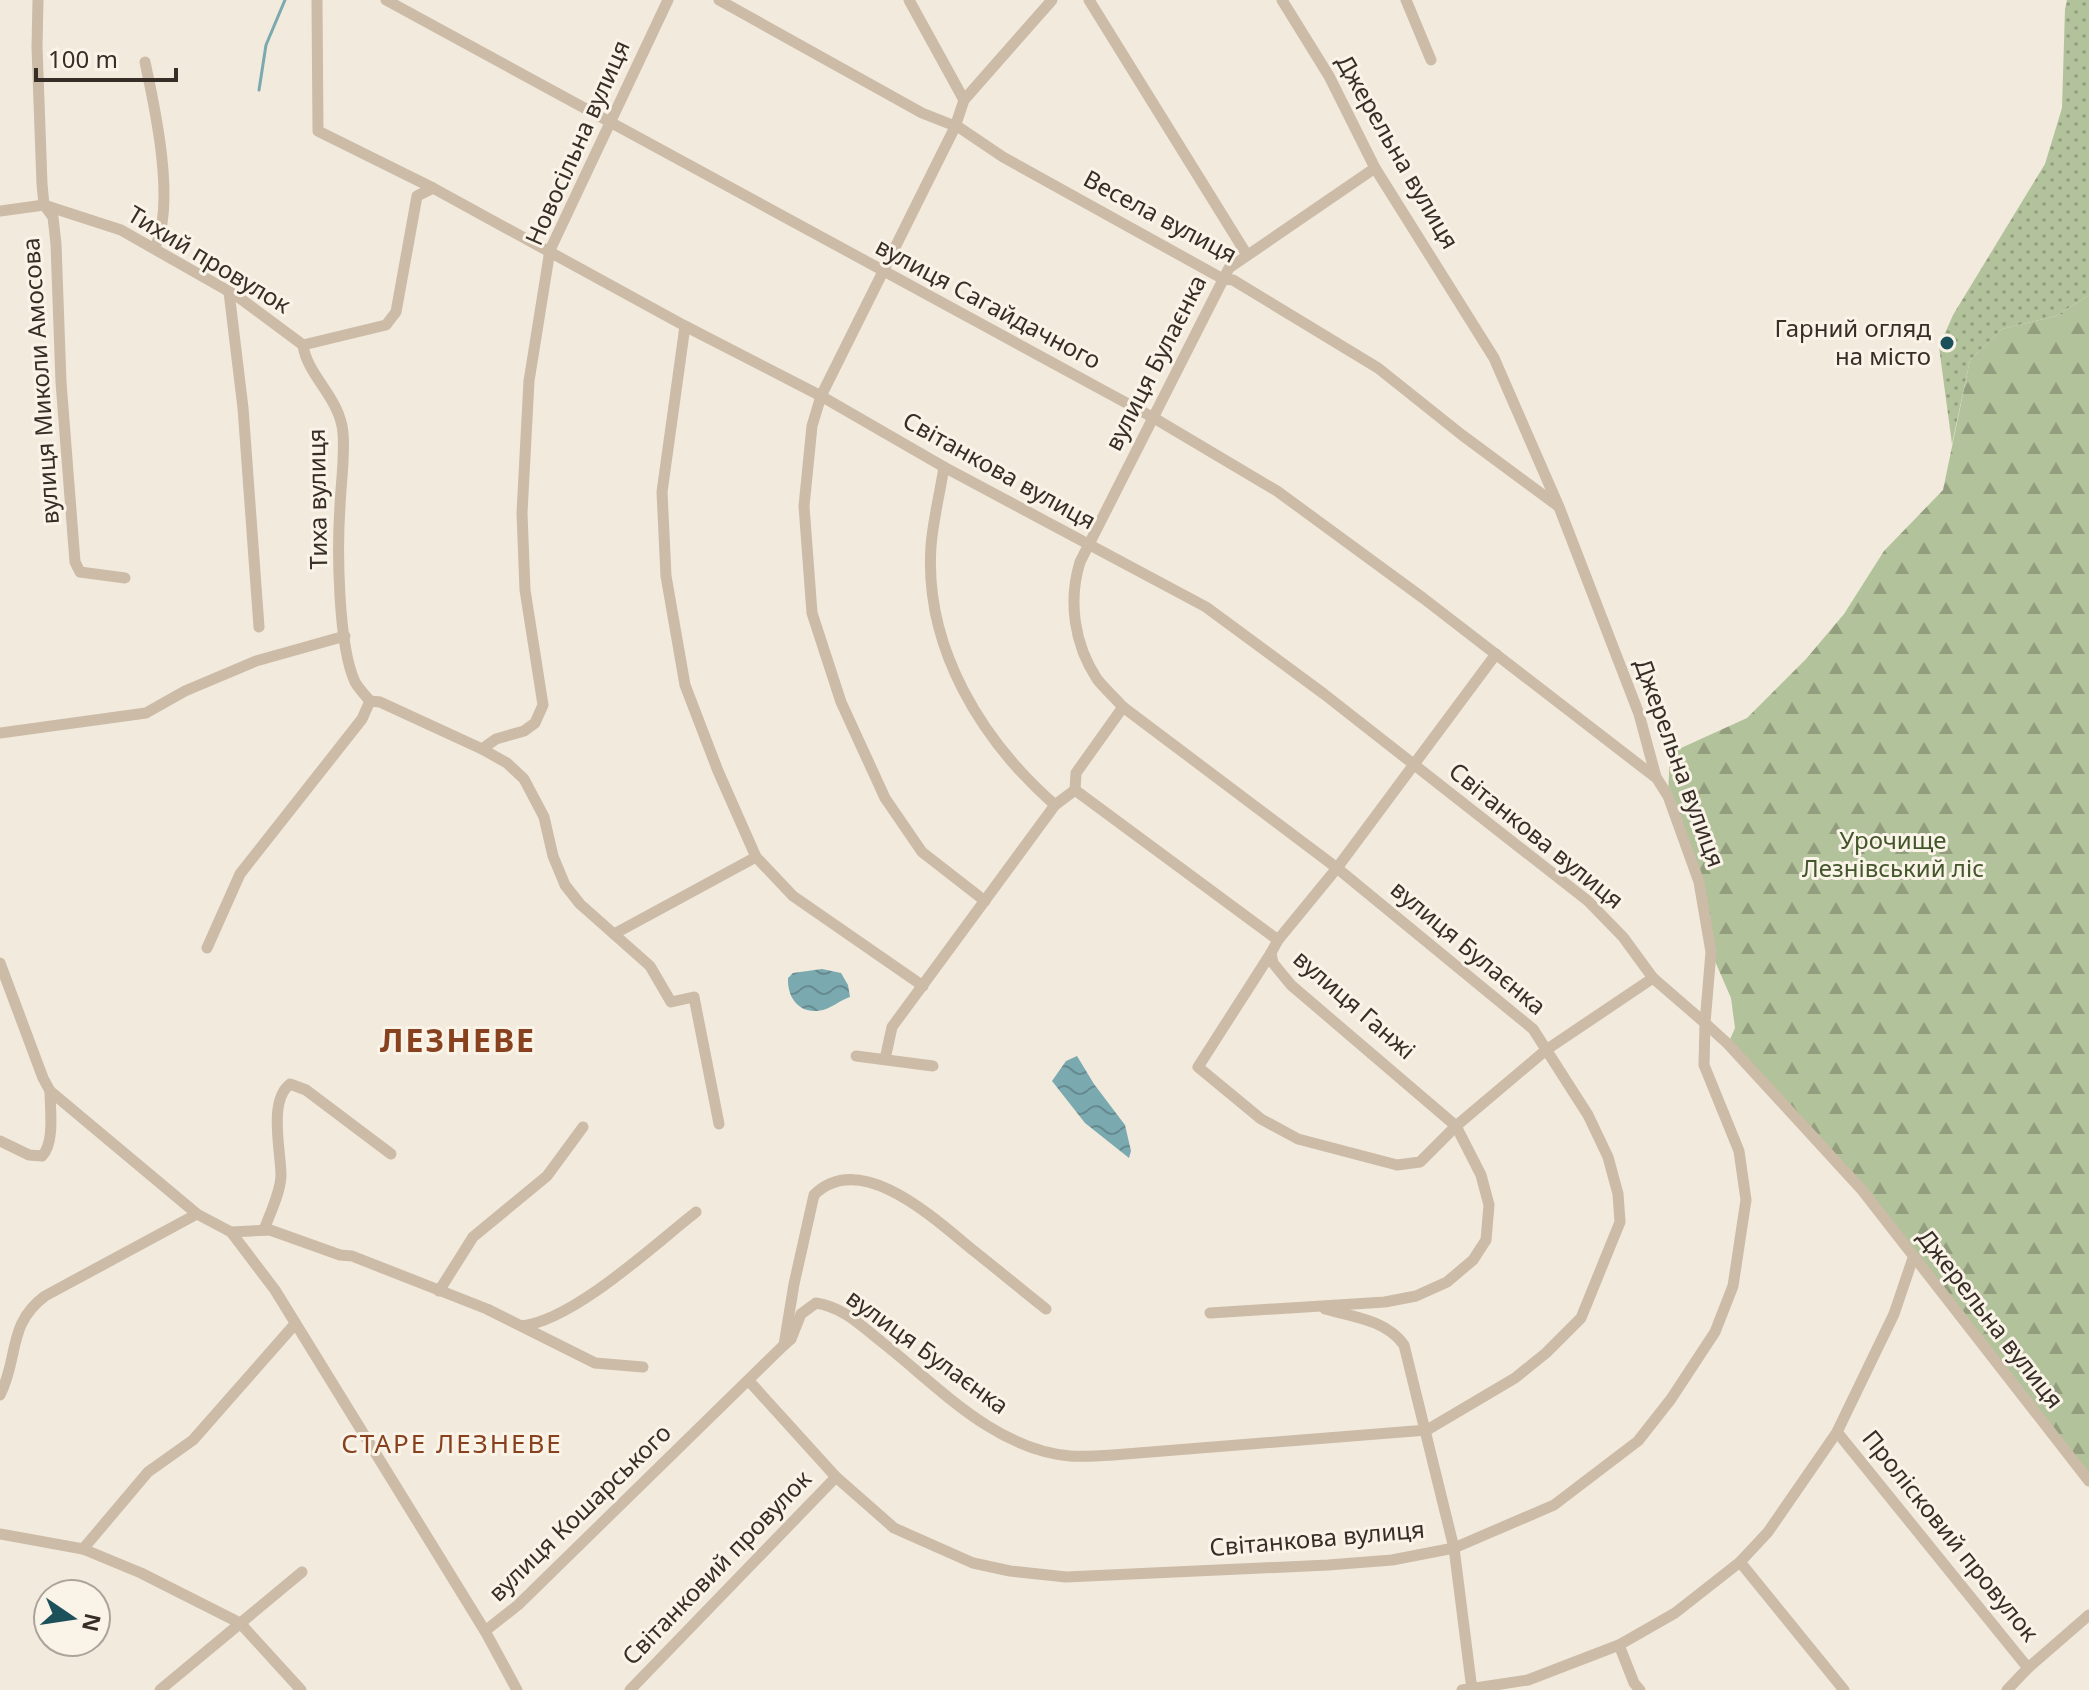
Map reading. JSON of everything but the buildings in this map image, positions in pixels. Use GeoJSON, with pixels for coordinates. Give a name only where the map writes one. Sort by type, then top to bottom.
{"type":"FeatureCollection","features":[{"type":"Feature","properties":{"kind":"street","name":"вулиця Миколи Амосова"},"geometry":{"type":"LineString","coordinates":[[38,0],[37,62],[44,205],[53,217],[56,244],[61,382],[75,562],[80,572],[125,578]]}},
{"type":"Feature","properties":{"kind":"street","name":"Світанкова вулиця"},"geometry":{"type":"LineString","coordinates":[[317,0],[318,131],[550,250],[1206,607],[1324,694],[1588,901],[1623,937],[1653,978],[1705,1023],[1704,1065],[1739,1151],[1746,1200],[1733,1286],[1715,1332],[1671,1399],[1638,1441],[1554,1505],[1454,1548],[1392,1560],[1328,1565],[1066,1577],[1010,1571],[973,1563],[894,1528],[836,1477],[749,1381]]}},
{"type":"Feature","properties":{"kind":"street","name":"вулиця Сагайдачного"},"geometry":{"type":"LineString","coordinates":[[386,0],[1154,418],[1277,491],[1656,777]]}},
{"type":"Feature","properties":{"kind":"street","name":"Новосільна вулиця"},"geometry":{"type":"LineString","coordinates":[[482,749],[496,739],[524,731],[535,723],[543,705],[525,590],[522,513],[529,381],[550,250],[668,0]]}},
{"type":"Feature","properties":{"kind":"street","name":"Весела вулиця"},"geometry":{"type":"LineString","coordinates":[[719,0],[922,113],[955,127],[1003,157],[1223,279],[1233,280],[1378,368],[1559,507]]}},
{"type":"Feature","properties":{"kind":"street"},"geometry":{"type":"LineString","coordinates":[[909,0],[964,100]]}},
{"type":"Feature","properties":{"kind":"street"},"geometry":{"type":"LineString","coordinates":[[985,901],[922,852],[885,798],[841,702],[812,613],[804,506],[812,426],[821,396],[955,127],[964,100],[1052,0]]}},
{"type":"Feature","properties":{"kind":"street"},"geometry":{"type":"LineString","coordinates":[[1089,0],[1247,255]]}},
{"type":"Feature","properties":{"kind":"street","name":"Джерельна вулиця"},"geometry":{"type":"LineString","coordinates":[[1282,0],[1329,76],[1375,168],[1494,358],[1559,507],[1639,714],[1656,777],[1668,796],[1694,867],[1711,952],[1705,1023],[1862,1190],[2089,1481]]}},
{"type":"Feature","properties":{"kind":"street"},"geometry":{"type":"LineString","coordinates":[[1406,0],[1431,60]]}},
{"type":"Feature","properties":{"kind":"street"},"geometry":{"type":"LineString","coordinates":[[145,62],[154,104],[162,174],[163,220],[155,247]]}},
{"type":"Feature","properties":{"kind":"street","name":"вулиця Булаєнка"},"geometry":{"type":"LineString","coordinates":[[784,1345],[791,1339],[801,1314],[816,1303],[835,1306],[970,1416],[999,1433],[1041,1450],[1070,1456],[1176,1451],[1427,1430],[1515,1378],[1581,1318],[1620,1222],[1618,1194],[1608,1157],[1588,1115],[1533,1029],[1337,868],[1123,707],[1098,679],[1077,635],[1075,578],[1088,544],[1229,268],[1375,168]]}},
{"type":"Feature","properties":{"kind":"street"},"geometry":{"type":"LineString","coordinates":[[303,345],[386,325],[396,312],[417,196],[433,188]]}},
{"type":"Feature","properties":{"kind":"street"},"geometry":{"type":"LineString","coordinates":[[0,211],[44,205]]}},
{"type":"Feature","properties":{"kind":"street","name":"Тихий провулок"},"geometry":{"type":"LineString","coordinates":[[44,205],[121,230],[155,247],[270,319],[303,345]]}},
{"type":"Feature","properties":{"kind":"street"},"geometry":{"type":"LineString","coordinates":[[229,292],[243,408],[259,627]]}},
{"type":"Feature","properties":{"kind":"street"},"geometry":{"type":"LineString","coordinates":[[685,326],[662,492],[666,576],[685,685],[756,857],[793,896],[923,986]]}},
{"type":"Feature","properties":{"kind":"street","name":"Тиха вулиця"},"geometry":{"type":"LineString","coordinates":[[303,345],[304,354],[329,392],[343,428],[338,544],[345,636],[353,676],[370,701]]}},
{"type":"Feature","properties":{"kind":"street"},"geometry":{"type":"LineString","coordinates":[[944,467],[931,547],[938,623],[970,706],[1023,777],[1055,805]]}},
{"type":"Feature","properties":{"kind":"street"},"geometry":{"type":"LineString","coordinates":[[0,733],[146,713],[185,691],[256,661],[345,636]]}},
{"type":"Feature","properties":{"kind":"street"},"geometry":{"type":"LineString","coordinates":[[1278,940],[1337,868],[1496,654]]}},
{"type":"Feature","properties":{"kind":"street"},"geometry":{"type":"LineString","coordinates":[[207,948],[240,874],[362,719],[370,701],[380,702],[482,749],[507,763],[524,779],[544,817],[553,856],[565,885],[580,904],[650,966],[671,1002],[678,1003],[694,997],[719,1124]]}},
{"type":"Feature","properties":{"kind":"street"},"geometry":{"type":"LineString","coordinates":[[885,1059],[892,1027],[1055,805],[1075,790],[1076,773],[1123,707]]}},
{"type":"Feature","properties":{"kind":"street","name":"вулиця Ганжі"},"geometry":{"type":"LineString","coordinates":[[1075,790],[1278,940],[1271,953],[1273,963],[1291,985],[1456,1126],[1481,1175],[1489,1205],[1486,1240],[1473,1260],[1447,1282],[1416,1296],[1385,1302],[1210,1313]]}},
{"type":"Feature","properties":{"kind":"street"},"geometry":{"type":"LineString","coordinates":[[614,934],[756,857]]}},
{"type":"Feature","properties":{"kind":"street"},"geometry":{"type":"LineString","coordinates":[[1271,953],[1198,1067],[1261,1119],[1298,1139],[1397,1165],[1420,1162],[1456,1126],[1546,1050],[1653,978]]}},
{"type":"Feature","properties":{"kind":"street","name":"вулиця Кошарського"},"geometry":{"type":"LineString","coordinates":[[0,963],[50,1091],[197,1214],[231,1232],[275,1290],[485,1631],[518,1605],[784,1345]]}},
{"type":"Feature","properties":{"kind":"street"},"geometry":{"type":"LineString","coordinates":[[856,1056],[933,1066]]}},
{"type":"Feature","properties":{"kind":"street"},"geometry":{"type":"LineString","coordinates":[[264,1230],[281,1175],[277,1124],[279,1104],[283,1090],[290,1084],[306,1090],[391,1154]]}},
{"type":"Feature","properties":{"kind":"street"},"geometry":{"type":"LineString","coordinates":[[0,1141],[36,1157],[47,1152],[50,1091]]}},
{"type":"Feature","properties":{"kind":"street"},"geometry":{"type":"LineString","coordinates":[[439,1291],[473,1237],[547,1176],[583,1127]]}},
{"type":"Feature","properties":{"kind":"street"},"geometry":{"type":"LineString","coordinates":[[784,1345],[814,1195],[831,1183],[845,1179],[882,1187],[902,1196],[1046,1309]]}},
{"type":"Feature","properties":{"kind":"street"},"geometry":{"type":"LineString","coordinates":[[522,1326],[534,1325],[598,1289],[696,1212]]}},
{"type":"Feature","properties":{"kind":"street"},"geometry":{"type":"LineString","coordinates":[[0,1395],[17,1333],[31,1306],[197,1214]]}},
{"type":"Feature","properties":{"kind":"street"},"geometry":{"type":"LineString","coordinates":[[231,1232],[264,1230],[340,1255],[352,1256],[487,1309],[595,1363],[643,1367]]}},
{"type":"Feature","properties":{"kind":"street"},"geometry":{"type":"LineString","coordinates":[[1317,1307],[1377,1323],[1394,1331],[1404,1345],[1454,1548],[1469,1689],[1528,1680],[1619,1645],[1675,1613],[1740,1562],[1768,1532],[1837,1432],[1894,1314],[1913,1258]]}},
{"type":"Feature","properties":{"kind":"street"},"geometry":{"type":"LineString","coordinates":[[83,1549],[148,1472],[193,1440],[295,1324]]}},
{"type":"Feature","properties":{"kind":"street","name":"Пролісковий провулок"},"geometry":{"type":"LineString","coordinates":[[1837,1432],[2028,1668]]}},
{"type":"Feature","properties":{"kind":"street","name":"Світанковий провулок"},"geometry":{"type":"LineString","coordinates":[[630,1690],[836,1477]]}},
{"type":"Feature","properties":{"kind":"street"},"geometry":{"type":"LineString","coordinates":[[0,1534],[83,1549],[141,1573],[240,1623],[301,1690]]}},
{"type":"Feature","properties":{"kind":"street"},"geometry":{"type":"LineString","coordinates":[[1740,1562],[1844,1690]]}},
{"type":"Feature","properties":{"kind":"street"},"geometry":{"type":"LineString","coordinates":[[160,1690],[302,1572]]}},
{"type":"Feature","properties":{"kind":"street"},"geometry":{"type":"LineString","coordinates":[[2007,1690],[2089,1615]]}},
{"type":"Feature","properties":{"kind":"street"},"geometry":{"type":"LineString","coordinates":[[485,1631],[517,1690]]}},
{"type":"Feature","properties":{"kind":"street"},"geometry":{"type":"LineString","coordinates":[[1619,1645],[1634,1683],[1640,1690]]}},
{"type":"Feature","properties":{"kind":"green space"},"geometry":{"type":"Polygon","coordinates":[[[2067,0],[2089,0],[2089,295],[2056,316],[2002,329],[1970,360],[1952,444],[1939,347],[1953,315],[2045,164],[2062,108],[2067,0]]]}},
{"type":"Feature","properties":{"kind":"green space","name":"Урочище Лезнівський ліс"},"geometry":{"type":"Polygon","coordinates":[[[2089,295],[2089,1481],[1862,1190],[1728,1044],[1735,1028],[1731,998],[1711,952],[1707,921],[1668,796],[1670,753],[1747,718],[1806,659],[1844,614],[1884,551],[1943,490],[1970,360],[2002,329],[2056,316],[2089,295]]]}},
{"type":"Feature","properties":{"kind":"water"},"geometry":{"type":"Polygon","coordinates":[[[822,969],[841,973],[850,997],[826,1009],[803,1009],[793,1000],[788,978],[793,973],[822,969]]]}},
{"type":"Feature","properties":{"kind":"water"},"geometry":{"type":"Polygon","coordinates":[[[1077,1056],[1125,1125],[1131,1151],[1129,1158],[1085,1123],[1052,1081],[1066,1061],[1077,1056]]]}},
{"type":"Feature","properties":{"kind":"waterway"},"geometry":{"type":"LineString","coordinates":[[259,90],[266,45],[285,0]]}},
{"type":"Feature","properties":{"kind":"place","name":"Гарний огляд на місто"},"geometry":{"type":"Point","coordinates":[1947,343]}},
{"type":"Feature","properties":{"kind":"district","name":"ЛЕЗНЕВЕ"},"geometry":{"type":"Point","coordinates":[458,1041]}},
{"type":"Feature","properties":{"kind":"district","name":"СТАРЕ ЛЕЗНЕВЕ"},"geometry":{"type":"Point","coordinates":[452,1444]}}]}
